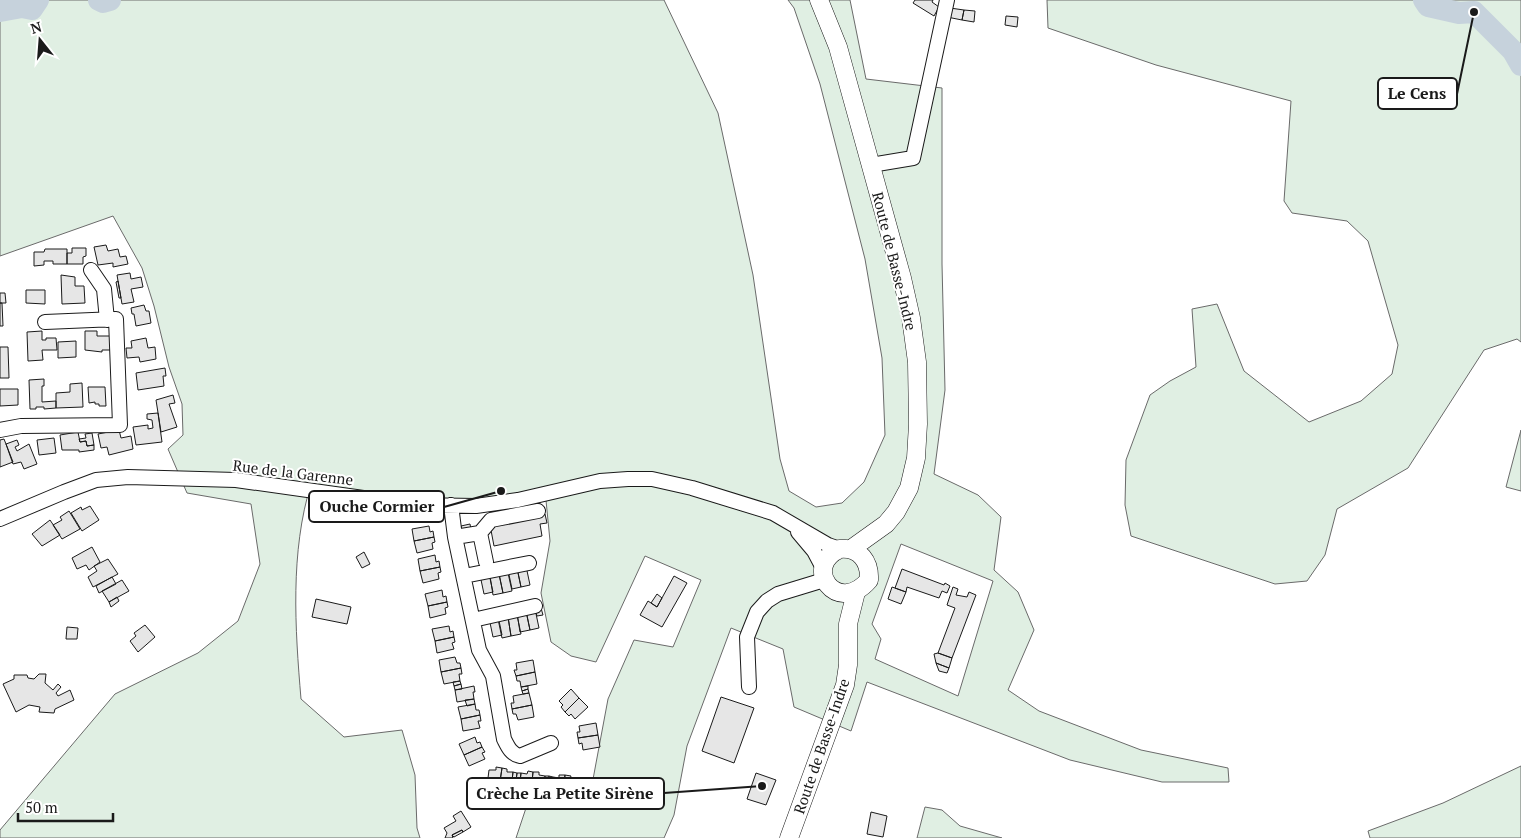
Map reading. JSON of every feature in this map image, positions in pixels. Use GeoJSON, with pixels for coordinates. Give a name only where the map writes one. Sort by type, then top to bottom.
{"type":"FeatureCollection","features":[{"type":"Feature","properties":{"kind":"main road","name":"Route de Basse-Indre"},"geometry":{"type":"LineString","coordinates":[[819,0],[838,47],[902,278],[911,318],[917,362],[918,424],[916,458],[909,488],[896,512],[886,524],[868,567]]}},
{"type":"Feature","properties":{"kind":"main road","name":"Route de Basse-Indre"},"geometry":{"type":"LineString","coordinates":[[846,549],[886,524]]}},
{"type":"Feature","properties":{"kind":"main road"},"geometry":{"type":"LineString","coordinates":[[846,549],[860,553],[868,567],[869,580],[856,592],[848,594],[827,579],[829,556],[846,549]]}},
{"type":"Feature","properties":{"kind":"main road","name":"Route de Basse-Indre"},"geometry":{"type":"LineString","coordinates":[[827,579],[848,624]]}},
{"type":"Feature","properties":{"kind":"main road","name":"Route de Basse-Indre"},"geometry":{"type":"LineString","coordinates":[[789,838],[845,685],[848,665],[848,624],[856,592]]}},
{"type":"Feature","properties":{"kind":"street"},"geometry":{"type":"LineString","coordinates":[[871,165],[913,158],[947,0]]}},
{"type":"Feature","properties":{"kind":"street"},"geometry":{"type":"LineString","coordinates":[[91,270],[104,289],[106,320]]}},
{"type":"Feature","properties":{"kind":"street"},"geometry":{"type":"LineString","coordinates":[[0,430],[21,426],[120,425],[116,319],[45,322]]}},
{"type":"Feature","properties":{"kind":"street","name":"Rue de la Garenne"},"geometry":{"type":"LineString","coordinates":[[0,519],[96,480],[128,477],[236,480],[413,505],[451,504],[476,506],[518,500],[600,482],[652,479],[692,488],[773,513],[828,545],[846,549]]}},
{"type":"Feature","properties":{"kind":"street"},"geometry":{"type":"LineString","coordinates":[[451,504],[479,650],[493,676],[504,739],[508,749],[520,756],[551,742]]}},
{"type":"Feature","properties":{"kind":"street"},"geometry":{"type":"LineString","coordinates":[[456,538],[480,533],[491,520],[538,510]]}},
{"type":"Feature","properties":{"kind":"street","name":"Rue de la Garenne"},"geometry":{"type":"LineString","coordinates":[[789,522],[814,551],[827,579]]}},
{"type":"Feature","properties":{"kind":"street"},"geometry":{"type":"LineString","coordinates":[[480,533],[486,562]]}},
{"type":"Feature","properties":{"kind":"street"},"geometry":{"type":"LineString","coordinates":[[464,576],[529,563]]}},
{"type":"Feature","properties":{"kind":"street"},"geometry":{"type":"LineString","coordinates":[[749,687],[747,637],[757,612],[767,601],[778,594],[827,579]]}},
{"type":"Feature","properties":{"kind":"street"},"geometry":{"type":"LineString","coordinates":[[473,620],[535,606]]}},
{"type":"Feature","properties":{"kind":"green space"},"geometry":{"type":"Polygon","coordinates":[[[0,0],[664,0],[718,113],[753,275],[780,459],[789,491],[816,507],[842,503],[864,482],[885,435],[882,358],[865,259],[820,84],[794,8],[788,0],[850,0],[866,79],[942,88],[942,264],[945,390],[934,474],[978,495],[1001,517],[994,570],[1018,592],[1034,630],[1008,690],[1039,711],[1141,750],[1228,768],[1229,782],[1162,782],[1070,760],[867,682],[851,731],[794,707],[783,649],[731,628],[687,746],[674,815],[664,838],[516,838],[528,802],[574,806],[591,790],[608,699],[634,640],[673,647],[701,580],[645,556],[596,662],[571,656],[551,642],[541,593],[550,541],[545,490],[450,503],[311,484],[304,510],[297,563],[296,618],[301,699],[344,737],[402,730],[415,775],[417,828],[420,838],[0,838],[0,830],[115,694],[198,653],[238,621],[260,564],[251,504],[187,493],[168,449],[183,435],[182,404],[169,367],[154,306],[142,268],[113,216],[0,256],[0,0]],[[901,544],[872,624],[881,639],[875,659],[958,696],[993,581],[901,544]]]}},
{"type":"Feature","properties":{"kind":"green space"},"geometry":{"type":"Polygon","coordinates":[[[1047,0],[1521,0],[1521,342],[1517,339],[1484,350],[1408,468],[1337,509],[1325,555],[1307,581],[1275,584],[1131,536],[1125,505],[1126,460],[1150,395],[1170,381],[1196,367],[1192,309],[1217,304],[1244,371],[1309,422],[1361,401],[1392,374],[1398,345],[1368,241],[1347,221],[1292,213],[1284,201],[1291,101],[1156,65],[1048,28],[1047,0]]]}},
{"type":"Feature","properties":{"kind":"green space"},"geometry":{"type":"Polygon","coordinates":[[[1521,430],[1521,491],[1506,487],[1521,430]]]}},
{"type":"Feature","properties":{"kind":"green space"},"geometry":{"type":"Polygon","coordinates":[[[1521,766],[1521,838],[1370,838],[1368,831],[1443,803],[1521,766]]]}},
{"type":"Feature","properties":{"kind":"green space"},"geometry":{"type":"Polygon","coordinates":[[[925,807],[942,810],[960,826],[1002,838],[917,838],[925,807]]]}},
{"type":"Feature","properties":{"kind":"building"},"geometry":{"type":"Polygon","coordinates":[[[915,0],[933,0],[932,2],[939,7],[934,16],[913,3],[915,0]]]}},
{"type":"Feature","properties":{"kind":"building"},"geometry":{"type":"Polygon","coordinates":[[[950,8],[964,10],[962,20],[947,17],[950,8]]]}},
{"type":"Feature","properties":{"kind":"building"},"geometry":{"type":"Polygon","coordinates":[[[964,10],[975,11],[974,22],[962,20],[964,10]]]}},
{"type":"Feature","properties":{"kind":"building"},"geometry":{"type":"Polygon","coordinates":[[[1006,16],[1018,17],[1017,27],[1005,25],[1006,16]]]}},
{"type":"Feature","properties":{"kind":"building"},"geometry":{"type":"Polygon","coordinates":[[[106,245],[108,251],[118,249],[120,257],[126,256],[128,264],[113,267],[113,263],[98,265],[94,247],[106,245]]]}},
{"type":"Feature","properties":{"kind":"building"},"geometry":{"type":"Polygon","coordinates":[[[72,248],[86,248],[83,264],[67,264],[67,253],[72,253],[72,248]]]}},
{"type":"Feature","properties":{"kind":"building"},"geometry":{"type":"Polygon","coordinates":[[[45,249],[67,249],[67,264],[53,264],[53,261],[44,261],[44,265],[34,266],[34,252],[44,252],[45,249]]]}},
{"type":"Feature","properties":{"kind":"building"},"geometry":{"type":"Polygon","coordinates":[[[130,273],[131,279],[141,277],[143,287],[131,289],[134,302],[122,304],[117,275],[130,273]]]}},
{"type":"Feature","properties":{"kind":"building"},"geometry":{"type":"Polygon","coordinates":[[[61,275],[75,277],[75,286],[84,286],[85,303],[62,304],[61,275]]]}},
{"type":"Feature","properties":{"kind":"building"},"geometry":{"type":"Polygon","coordinates":[[[118,281],[121,298],[119,298],[116,282],[118,281]]]}},
{"type":"Feature","properties":{"kind":"building"},"geometry":{"type":"Polygon","coordinates":[[[26,290],[45,290],[45,304],[26,303],[26,290]]]}},
{"type":"Feature","properties":{"kind":"building"},"geometry":{"type":"Polygon","coordinates":[[[0,293],[5,293],[6,303],[0,303],[0,293]]]}},
{"type":"Feature","properties":{"kind":"building"},"geometry":{"type":"Polygon","coordinates":[[[0,303],[2,303],[3,326],[0,326],[0,303]]]}},
{"type":"Feature","properties":{"kind":"building"},"geometry":{"type":"Polygon","coordinates":[[[144,305],[146,311],[149,311],[151,323],[136,326],[131,308],[144,305]]]}},
{"type":"Feature","properties":{"kind":"building"},"geometry":{"type":"Polygon","coordinates":[[[42,331],[42,340],[56,338],[57,350],[42,350],[43,360],[28,361],[27,332],[42,331]]]}},
{"type":"Feature","properties":{"kind":"building"},"geometry":{"type":"Polygon","coordinates":[[[85,331],[97,331],[97,336],[113,336],[114,350],[102,350],[102,352],[85,350],[85,331]]]}},
{"type":"Feature","properties":{"kind":"building"},"geometry":{"type":"Polygon","coordinates":[[[146,338],[148,348],[155,347],[156,359],[140,362],[139,357],[127,358],[126,348],[132,348],[131,341],[146,338]]]}},
{"type":"Feature","properties":{"kind":"building"},"geometry":{"type":"Polygon","coordinates":[[[76,341],[76,357],[58,358],[58,342],[76,341]]]}},
{"type":"Feature","properties":{"kind":"building"},"geometry":{"type":"Polygon","coordinates":[[[0,347],[8,347],[9,378],[0,378],[0,347]]]}},
{"type":"Feature","properties":{"kind":"building"},"geometry":{"type":"Polygon","coordinates":[[[165,368],[166,376],[163,376],[164,386],[138,390],[136,373],[165,368]]]}},
{"type":"Feature","properties":{"kind":"building"},"geometry":{"type":"Polygon","coordinates":[[[44,379],[42,402],[56,401],[56,408],[44,409],[44,407],[36,407],[36,409],[30,409],[29,380],[44,379]]]}},
{"type":"Feature","properties":{"kind":"building"},"geometry":{"type":"Polygon","coordinates":[[[82,383],[83,407],[56,408],[56,393],[70,392],[70,384],[82,383]]]}},
{"type":"Feature","properties":{"kind":"building"},"geometry":{"type":"Polygon","coordinates":[[[88,387],[105,387],[106,406],[99,406],[95,402],[89,403],[88,387]]]}},
{"type":"Feature","properties":{"kind":"building"},"geometry":{"type":"Polygon","coordinates":[[[0,389],[18,389],[18,405],[0,406],[0,389]]]}},
{"type":"Feature","properties":{"kind":"building"},"geometry":{"type":"Polygon","coordinates":[[[173,395],[175,403],[169,404],[177,427],[161,432],[156,400],[173,395]]]}},
{"type":"Feature","properties":{"kind":"building"},"geometry":{"type":"Polygon","coordinates":[[[158,413],[162,442],[136,445],[133,427],[148,425],[148,429],[153,428],[152,420],[147,419],[147,414],[158,413]]]}},
{"type":"Feature","properties":{"kind":"building"},"geometry":{"type":"Polygon","coordinates":[[[119,430],[121,438],[131,436],[133,449],[109,455],[107,447],[101,448],[98,434],[119,430]]]}},
{"type":"Feature","properties":{"kind":"building"},"geometry":{"type":"Polygon","coordinates":[[[78,432],[80,442],[86,441],[87,446],[94,445],[94,450],[79,452],[79,450],[62,450],[60,435],[78,432]]]}},
{"type":"Feature","properties":{"kind":"building"},"geometry":{"type":"Polygon","coordinates":[[[92,433],[94,445],[87,446],[86,441],[80,442],[79,439],[86,438],[85,434],[92,433]]]}},
{"type":"Feature","properties":{"kind":"building"},"geometry":{"type":"Polygon","coordinates":[[[54,438],[56,453],[39,455],[37,440],[54,438]]]}},
{"type":"Feature","properties":{"kind":"building"},"geometry":{"type":"Polygon","coordinates":[[[4,439],[13,462],[0,467],[0,440],[4,439]]]}},
{"type":"Feature","properties":{"kind":"building"},"geometry":{"type":"Polygon","coordinates":[[[17,440],[19,445],[15,447],[17,451],[29,444],[37,464],[24,469],[21,462],[13,464],[6,444],[17,440]]]}},
{"type":"Feature","properties":{"kind":"building"},"geometry":{"type":"Polygon","coordinates":[[[90,506],[99,520],[82,531],[71,513],[81,507],[82,510],[90,506]]]}},
{"type":"Feature","properties":{"kind":"building"},"geometry":{"type":"Polygon","coordinates":[[[69,511],[80,529],[62,539],[53,525],[62,520],[60,517],[69,511]]]}},
{"type":"Feature","properties":{"kind":"building"},"geometry":{"type":"Polygon","coordinates":[[[545,514],[547,523],[540,524],[542,536],[494,546],[490,525],[545,514]]]}},
{"type":"Feature","properties":{"kind":"building"},"geometry":{"type":"Polygon","coordinates":[[[50,520],[60,535],[42,546],[32,534],[50,520]]]}},
{"type":"Feature","properties":{"kind":"building"},"geometry":{"type":"Polygon","coordinates":[[[470,524],[471,530],[462,531],[461,526],[470,524]]]}},
{"type":"Feature","properties":{"kind":"building"},"geometry":{"type":"Polygon","coordinates":[[[429,526],[430,532],[433,531],[434,537],[414,541],[412,529],[429,526]]]}},
{"type":"Feature","properties":{"kind":"building"},"geometry":{"type":"Polygon","coordinates":[[[434,537],[433,549],[417,553],[414,541],[434,537]]]}},
{"type":"Feature","properties":{"kind":"building"},"geometry":{"type":"Polygon","coordinates":[[[92,547],[100,562],[89,570],[86,565],[77,569],[72,558],[92,547]]]}},
{"type":"Feature","properties":{"kind":"building"},"geometry":{"type":"Polygon","coordinates":[[[364,552],[370,564],[362,568],[356,557],[364,552]]]}},
{"type":"Feature","properties":{"kind":"building"},"geometry":{"type":"Polygon","coordinates":[[[435,555],[436,562],[439,561],[440,567],[420,571],[418,559],[435,555]]]}},
{"type":"Feature","properties":{"kind":"building"},"geometry":{"type":"Polygon","coordinates":[[[108,559],[118,574],[93,587],[88,577],[97,571],[94,566],[108,559]]]}},
{"type":"Feature","properties":{"kind":"building"},"geometry":{"type":"Polygon","coordinates":[[[526,566],[530,585],[521,587],[517,568],[526,566]]]}},
{"type":"Feature","properties":{"kind":"building"},"geometry":{"type":"Polygon","coordinates":[[[440,567],[439,579],[423,583],[420,571],[440,567]]]}},
{"type":"Feature","properties":{"kind":"building"},"geometry":{"type":"Polygon","coordinates":[[[517,568],[521,587],[512,589],[508,570],[517,568]]]}},
{"type":"Feature","properties":{"kind":"building"},"geometry":{"type":"Polygon","coordinates":[[[902,569],[944,585],[945,583],[950,586],[947,593],[942,591],[939,598],[907,587],[906,592],[895,588],[902,569]]]}},
{"type":"Feature","properties":{"kind":"building"},"geometry":{"type":"Polygon","coordinates":[[[508,573],[512,591],[503,593],[499,574],[508,573]]]}},
{"type":"Feature","properties":{"kind":"building"},"geometry":{"type":"Polygon","coordinates":[[[489,574],[493,592],[484,594],[480,575],[489,574]]]}},
{"type":"Feature","properties":{"kind":"building"},"geometry":{"type":"Polygon","coordinates":[[[499,574],[503,593],[493,595],[490,576],[499,574]]]}},
{"type":"Feature","properties":{"kind":"building"},"geometry":{"type":"Polygon","coordinates":[[[674,576],[687,583],[662,627],[640,615],[648,601],[657,607],[674,576]]]}},
{"type":"Feature","properties":{"kind":"building"},"geometry":{"type":"Polygon","coordinates":[[[112,577],[116,584],[99,593],[96,586],[112,577]]]}},
{"type":"Feature","properties":{"kind":"building"},"geometry":{"type":"Polygon","coordinates":[[[122,580],[129,591],[109,602],[102,591],[122,580]]]}},
{"type":"Feature","properties":{"kind":"building"},"geometry":{"type":"Polygon","coordinates":[[[892,587],[906,592],[901,604],[888,599],[892,587]]]}},
{"type":"Feature","properties":{"kind":"building"},"geometry":{"type":"Polygon","coordinates":[[[953,587],[958,589],[956,595],[967,597],[969,592],[976,595],[952,658],[938,653],[955,608],[947,605],[953,587]]]}},
{"type":"Feature","properties":{"kind":"building"},"geometry":{"type":"Polygon","coordinates":[[[442,590],[443,597],[446,596],[447,602],[428,606],[425,594],[442,590]]]}},
{"type":"Feature","properties":{"kind":"building"},"geometry":{"type":"Polygon","coordinates":[[[657,594],[662,598],[657,607],[651,603],[657,594]]]}},
{"type":"Feature","properties":{"kind":"building"},"geometry":{"type":"Polygon","coordinates":[[[117,597],[119,601],[111,607],[109,602],[117,597]]]}},
{"type":"Feature","properties":{"kind":"building"},"geometry":{"type":"Polygon","coordinates":[[[316,599],[351,607],[347,624],[312,617],[316,599]]]}},
{"type":"Feature","properties":{"kind":"building"},"geometry":{"type":"Polygon","coordinates":[[[447,602],[446,614],[430,618],[428,606],[447,602]]]}},
{"type":"Feature","properties":{"kind":"building"},"geometry":{"type":"Polygon","coordinates":[[[541,608],[543,615],[537,616],[535,609],[541,608]]]}},
{"type":"Feature","properties":{"kind":"building"},"geometry":{"type":"Polygon","coordinates":[[[535,609],[539,628],[530,630],[526,611],[535,609]]]}},
{"type":"Feature","properties":{"kind":"building"},"geometry":{"type":"Polygon","coordinates":[[[526,611],[530,630],[520,632],[517,613],[526,611]]]}},
{"type":"Feature","properties":{"kind":"building"},"geometry":{"type":"Polygon","coordinates":[[[517,615],[521,634],[511,636],[508,617],[517,615]]]}},
{"type":"Feature","properties":{"kind":"building"},"geometry":{"type":"Polygon","coordinates":[[[498,616],[502,635],[493,637],[489,618],[498,616]]]}},
{"type":"Feature","properties":{"kind":"building"},"geometry":{"type":"Polygon","coordinates":[[[508,617],[511,636],[502,638],[498,619],[508,617]]]}},
{"type":"Feature","properties":{"kind":"building"},"geometry":{"type":"Polygon","coordinates":[[[145,625],[155,637],[138,652],[130,641],[136,636],[134,633],[145,625]]]}},
{"type":"Feature","properties":{"kind":"building"},"geometry":{"type":"Polygon","coordinates":[[[449,626],[450,632],[453,631],[454,637],[435,641],[432,629],[449,626]]]}},
{"type":"Feature","properties":{"kind":"building"},"geometry":{"type":"Polygon","coordinates":[[[67,627],[78,628],[77,639],[66,639],[67,627]]]}},
{"type":"Feature","properties":{"kind":"building"},"geometry":{"type":"Polygon","coordinates":[[[454,637],[455,642],[452,643],[454,649],[437,653],[435,641],[454,637]]]}},
{"type":"Feature","properties":{"kind":"building"},"geometry":{"type":"Polygon","coordinates":[[[938,653],[952,658],[949,668],[936,663],[934,654],[938,653]]]}},
{"type":"Feature","properties":{"kind":"building"},"geometry":{"type":"Polygon","coordinates":[[[455,657],[457,663],[460,663],[461,668],[441,672],[439,660],[455,657]]]}},
{"type":"Feature","properties":{"kind":"building"},"geometry":{"type":"Polygon","coordinates":[[[533,660],[535,672],[516,676],[514,670],[517,670],[516,663],[533,660]]]}},
{"type":"Feature","properties":{"kind":"building"},"geometry":{"type":"Polygon","coordinates":[[[936,663],[949,668],[947,673],[939,671],[936,663]]]}},
{"type":"Feature","properties":{"kind":"building"},"geometry":{"type":"Polygon","coordinates":[[[461,668],[462,674],[459,674],[460,681],[444,684],[441,672],[461,668]]]}},
{"type":"Feature","properties":{"kind":"building"},"geometry":{"type":"Polygon","coordinates":[[[535,672],[537,684],[521,687],[520,681],[517,681],[516,676],[535,672]]]}},
{"type":"Feature","properties":{"kind":"building"},"geometry":{"type":"Polygon","coordinates":[[[39,674],[46,674],[45,683],[53,690],[58,684],[61,687],[56,693],[58,696],[70,690],[74,700],[55,709],[54,713],[39,712],[40,707],[29,705],[16,712],[3,684],[14,679],[14,675],[27,675],[28,678],[34,679],[39,674]]]}},
{"type":"Feature","properties":{"kind":"building"},"geometry":{"type":"Polygon","coordinates":[[[460,681],[461,684],[454,686],[453,682],[460,681]]]}},
{"type":"Feature","properties":{"kind":"building"},"geometry":{"type":"Polygon","coordinates":[[[461,684],[462,689],[455,690],[454,686],[461,684]]]}},
{"type":"Feature","properties":{"kind":"building"},"geometry":{"type":"Polygon","coordinates":[[[474,686],[474,699],[457,702],[455,690],[474,686]]]}},
{"type":"Feature","properties":{"kind":"building"},"geometry":{"type":"Polygon","coordinates":[[[528,686],[528,689],[522,691],[521,687],[528,686]]]}},
{"type":"Feature","properties":{"kind":"building"},"geometry":{"type":"Polygon","coordinates":[[[528,689],[529,693],[523,694],[522,691],[528,689]]]}},
{"type":"Feature","properties":{"kind":"building"},"geometry":{"type":"Polygon","coordinates":[[[571,689],[579,698],[565,712],[561,707],[563,705],[559,701],[571,689]]]}},
{"type":"Feature","properties":{"kind":"building"},"geometry":{"type":"Polygon","coordinates":[[[529,693],[532,705],[512,709],[511,703],[514,703],[513,696],[529,693]]]}},
{"type":"Feature","properties":{"kind":"building"},"geometry":{"type":"Polygon","coordinates":[[[721,697],[754,708],[734,763],[702,751],[721,697]]]}},
{"type":"Feature","properties":{"kind":"building"},"geometry":{"type":"Polygon","coordinates":[[[579,698],[588,707],[575,719],[571,714],[569,716],[565,712],[579,698]]]}},
{"type":"Feature","properties":{"kind":"building"},"geometry":{"type":"Polygon","coordinates":[[[474,699],[475,704],[467,706],[465,700],[474,699]]]}},
{"type":"Feature","properties":{"kind":"building"},"geometry":{"type":"Polygon","coordinates":[[[475,704],[476,710],[479,710],[480,715],[461,719],[458,707],[475,704]]]}},
{"type":"Feature","properties":{"kind":"building"},"geometry":{"type":"Polygon","coordinates":[[[532,705],[534,717],[518,720],[516,714],[513,714],[512,709],[532,705]]]}},
{"type":"Feature","properties":{"kind":"building"},"geometry":{"type":"Polygon","coordinates":[[[480,715],[481,721],[478,721],[480,728],[463,731],[461,719],[480,715]]]}},
{"type":"Feature","properties":{"kind":"building"},"geometry":{"type":"Polygon","coordinates":[[[596,723],[598,735],[578,738],[579,726],[596,723]]]}},
{"type":"Feature","properties":{"kind":"building"},"geometry":{"type":"Polygon","coordinates":[[[598,735],[600,747],[583,750],[582,743],[579,744],[578,738],[598,735]]]}},
{"type":"Feature","properties":{"kind":"building"},"geometry":{"type":"Polygon","coordinates":[[[475,737],[477,743],[480,742],[482,747],[464,755],[459,744],[475,737]]]}},
{"type":"Feature","properties":{"kind":"building"},"geometry":{"type":"Polygon","coordinates":[[[482,747],[485,752],[482,753],[485,759],[469,766],[464,755],[482,747]]]}},
{"type":"Feature","properties":{"kind":"building"},"geometry":{"type":"Polygon","coordinates":[[[496,767],[502,768],[499,788],[487,786],[489,770],[496,770],[496,767]]]}},
{"type":"Feature","properties":{"kind":"building"},"geometry":{"type":"Polygon","coordinates":[[[502,768],[507,769],[507,772],[513,772],[511,789],[499,788],[502,768]]]}},
{"type":"Feature","properties":{"kind":"building"},"geometry":{"type":"Polygon","coordinates":[[[528,771],[533,772],[531,792],[519,790],[521,773],[527,774],[528,771]]]}},
{"type":"Feature","properties":{"kind":"building"},"geometry":{"type":"Polygon","coordinates":[[[513,772],[517,773],[516,781],[512,781],[513,772]]]}},
{"type":"Feature","properties":{"kind":"building"},"geometry":{"type":"Polygon","coordinates":[[[533,772],[539,772],[539,775],[545,776],[543,793],[531,792],[533,772]]]}},
{"type":"Feature","properties":{"kind":"building"},"geometry":{"type":"Polygon","coordinates":[[[517,773],[521,773],[520,782],[516,781],[517,773]]]}},
{"type":"Feature","properties":{"kind":"building"},"geometry":{"type":"Polygon","coordinates":[[[756,773],[776,780],[766,805],[747,799],[756,773]]]}},
{"type":"Feature","properties":{"kind":"building"},"geometry":{"type":"Polygon","coordinates":[[[559,775],[565,775],[563,795],[551,794],[553,777],[559,778],[559,775]]]}},
{"type":"Feature","properties":{"kind":"building"},"geometry":{"type":"Polygon","coordinates":[[[565,775],[571,776],[570,779],[577,780],[575,797],[563,795],[565,775]]]}},
{"type":"Feature","properties":{"kind":"building"},"geometry":{"type":"Polygon","coordinates":[[[545,776],[549,776],[548,785],[544,785],[545,776]]]}},
{"type":"Feature","properties":{"kind":"building"},"geometry":{"type":"Polygon","coordinates":[[[549,776],[553,777],[552,786],[548,785],[549,776]]]}},
{"type":"Feature","properties":{"kind":"building"},"geometry":{"type":"Polygon","coordinates":[[[461,811],[471,827],[463,832],[462,830],[452,835],[453,838],[445,838],[447,833],[444,828],[456,821],[453,816],[461,811]]]}},
{"type":"Feature","properties":{"kind":"building"},"geometry":{"type":"Polygon","coordinates":[[[871,812],[887,816],[883,837],[867,834],[871,812]]]}},
{"type":"Feature","properties":{"kind":"building"},"geometry":{"type":"Polygon","coordinates":[[[462,830],[463,832],[454,837],[452,835],[462,830]]]}},
{"type":"Feature","properties":{"kind":"waterway"},"geometry":{"type":"LineString","coordinates":[[0,11],[22,7],[32,9],[38,0]]}},
{"type":"Feature","properties":{"kind":"waterway"},"geometry":{"type":"LineString","coordinates":[[99,0],[103,2],[110,0]]}},
{"type":"Feature","properties":{"kind":"waterway"},"geometry":{"type":"LineString","coordinates":[[1424,0],[1428,6],[1459,13],[1474,12],[1513,51],[1521,65]]}},
{"type":"Feature","properties":{"kind":"place","name":"Le Cens"},"geometry":{"type":"Point","coordinates":[1474,12]}},
{"type":"Feature","properties":{"kind":"place","name":"Ouche Cormier"},"geometry":{"type":"Point","coordinates":[501,491]}},
{"type":"Feature","properties":{"kind":"place","name":"Crèche La Petite Sirène"},"geometry":{"type":"Point","coordinates":[762,786]}}]}
